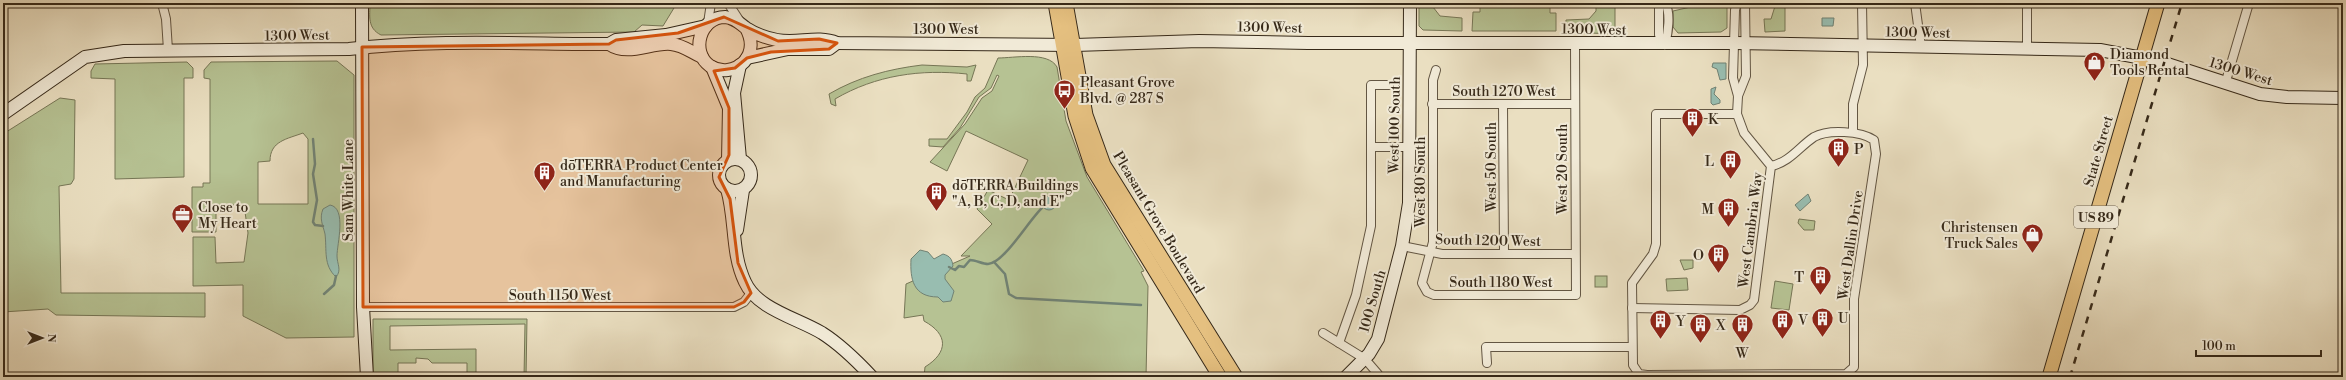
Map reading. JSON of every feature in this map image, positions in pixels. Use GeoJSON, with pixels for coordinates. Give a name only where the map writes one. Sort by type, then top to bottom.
{"type":"FeatureCollection","features":[{"type":"Feature","properties":{"kind":"main road","name":"Pleasant Grove Boulevard"},"geometry":{"type":"LineString","coordinates":[[1055,3],[1069,45],[1086,115],[1104,165],[1236,377]]}},
{"type":"Feature","properties":{"kind":"main road","name":"Pleasant Grove Boulevard"},"geometry":{"type":"LineString","coordinates":[[1066,3],[1075,116],[1092,168],[1220,377]]}},
{"type":"Feature","properties":{"kind":"main road","name":"State Street"},"geometry":{"type":"LineString","coordinates":[[2049,377],[2158,3]]}},
{"type":"Feature","properties":{"kind":"street"},"geometry":{"type":"LineString","coordinates":[[162,3],[166,19],[168,50]]}},
{"type":"Feature","properties":{"kind":"street","name":"Sam White Lane"},"geometry":{"type":"LineString","coordinates":[[362,3],[364,307],[367,377]]}},
{"type":"Feature","properties":{"kind":"street"},"geometry":{"type":"LineString","coordinates":[[702,57],[699,38],[707,25],[711,3]]}},
{"type":"Feature","properties":{"kind":"street"},"geometry":{"type":"LineString","coordinates":[[728,3],[743,25],[751,43],[743,62],[734,93],[734,160]]}},
{"type":"Feature","properties":{"kind":"street","name":"West 100 South"},"geometry":{"type":"LineString","coordinates":[[1402,246],[1409,203],[1410,3]]}},
{"type":"Feature","properties":{"kind":"street"},"geometry":{"type":"LineString","coordinates":[[1659,3],[1659,35],[1665,45]]}},
{"type":"Feature","properties":{"kind":"street"},"geometry":{"type":"LineString","coordinates":[[1665,3],[1668,7],[1668,34],[1665,45]]}},
{"type":"Feature","properties":{"kind":"street"},"geometry":{"type":"LineString","coordinates":[[1737,3],[1735,10],[1740,44]]}},
{"type":"Feature","properties":{"kind":"street"},"geometry":{"type":"LineString","coordinates":[[1740,44],[1745,3]]}},
{"type":"Feature","properties":{"kind":"street"},"geometry":{"type":"LineString","coordinates":[[1772,166],[1781,164],[1815,136],[1853,132],[1853,104],[1862,73],[1864,46],[1862,3]]}},
{"type":"Feature","properties":{"kind":"street"},"geometry":{"type":"LineString","coordinates":[[1863,16],[1866,3]]}},
{"type":"Feature","properties":{"kind":"street"},"geometry":{"type":"LineString","coordinates":[[1915,3],[1922,47]]}},
{"type":"Feature","properties":{"kind":"street"},"geometry":{"type":"LineString","coordinates":[[2027,3],[2027,49]]}},
{"type":"Feature","properties":{"kind":"street"},"geometry":{"type":"LineString","coordinates":[[2226,82],[2249,3]]}},
{"type":"Feature","properties":{"kind":"street"},"geometry":{"type":"LineString","coordinates":[[734,160],[729,108],[712,67],[702,57],[677,45],[663,44],[632,49],[614,47],[609,44],[616,40],[666,35],[707,25],[724,17],[778,41],[819,39],[837,43]]}},
{"type":"Feature","properties":{"kind":"street","name":"1300 West"},"geometry":{"type":"LineString","coordinates":[[837,43],[1069,45],[1199,41],[1575,43],[2100,50],[2142,57],[2226,82],[2241,88],[2273,96],[2343,98]]}},
{"type":"Feature","properties":{"kind":"street"},"geometry":{"type":"LineString","coordinates":[[712,67],[724,70],[743,62],[784,49],[828,49],[837,43]]}},
{"type":"Feature","properties":{"kind":"street","name":"West 20 South"},"geometry":{"type":"LineString","coordinates":[[1575,43],[1576,295]]}},
{"type":"Feature","properties":{"kind":"street","name":"1300 West"},"geometry":{"type":"LineString","coordinates":[[3,114],[85,57],[124,51],[287,50],[377,45],[609,44]]}},
{"type":"Feature","properties":{"kind":"street","name":"West Cambria Way"},"geometry":{"type":"LineString","coordinates":[[1738,96],[1733,78],[1740,44]]}},
{"type":"Feature","properties":{"kind":"street","name":"West Cambria Way"},"geometry":{"type":"LineString","coordinates":[[1632,308],[1740,310],[1750,305],[1756,293],[1772,166],[1744,133],[1737,114],[1738,96],[1746,76],[1740,44]]}},
{"type":"Feature","properties":{"kind":"street","name":"West 80 South"},"geometry":{"type":"LineString","coordinates":[[1427,292],[1422,284],[1433,242],[1432,104],[1433,80],[1436,70]]}},
{"type":"Feature","properties":{"kind":"street"},"geometry":{"type":"LineString","coordinates":[[1339,343],[1356,295],[1371,226],[1371,85],[1389,85]]}},
{"type":"Feature","properties":{"kind":"street","name":"South 1270 West"},"geometry":{"type":"LineString","coordinates":[[1432,104],[1575,104]]}},
{"type":"Feature","properties":{"kind":"street","name":"West 50 South"},"geometry":{"type":"LineString","coordinates":[[1503,105],[1504,254]]}},
{"type":"Feature","properties":{"kind":"street"},"geometry":{"type":"LineString","coordinates":[[1737,114],[1656,114],[1656,244],[1653,254],[1632,283],[1633,364],[1639,374],[1799,376]]}},
{"type":"Feature","properties":{"kind":"street","name":"West Dallin Drive"},"geometry":{"type":"LineString","coordinates":[[1799,376],[1846,374],[1854,367],[1854,299],[1876,154],[1874,140],[1853,132]]}},
{"type":"Feature","properties":{"kind":"street"},"geometry":{"type":"LineString","coordinates":[[1371,147],[1409,147]]}},
{"type":"Feature","properties":{"kind":"street"},"geometry":{"type":"LineString","coordinates":[[736,245],[740,200],[743,190],[750,182],[751,171],[745,162],[734,160],[722,165],[719,172],[720,181],[726,189],[738,263],[751,293],[770,306],[822,334],[851,355],[872,377]]}},
{"type":"Feature","properties":{"kind":"street"},"geometry":{"type":"LineString","coordinates":[[726,189],[735,192],[743,190]]}},
{"type":"Feature","properties":{"kind":"street","name":"South 1200 West"},"geometry":{"type":"LineString","coordinates":[[1402,246],[1430,253],[1575,254]]}},
{"type":"Feature","properties":{"kind":"street","name":"100 South"},"geometry":{"type":"LineString","coordinates":[[1346,377],[1365,359],[1382,329],[1402,246]]}},
{"type":"Feature","properties":{"kind":"street","name":"South 1180 West"},"geometry":{"type":"LineString","coordinates":[[1427,292],[1434,295],[1576,295]]}},
{"type":"Feature","properties":{"kind":"street","name":"South 1150 West"},"geometry":{"type":"LineString","coordinates":[[364,307],[734,307],[744,302],[751,293]]}},
{"type":"Feature","properties":{"kind":"street"},"geometry":{"type":"LineString","coordinates":[[1323,333],[1365,359],[1378,374],[1378,377]]}},
{"type":"Feature","properties":{"kind":"street"},"geometry":{"type":"LineString","coordinates":[[1486,363],[1486,347],[1632,347]]}},
{"type":"Feature","properties":{"kind":"highlighted area"},"geometry":{"type":"Polygon","coordinates":[[[724,17],[778,41],[819,39],[837,43],[829,49],[771,52],[747,58],[735,68],[714,71],[729,108],[729,155],[719,177],[730,199],[738,263],[751,293],[744,302],[734,307],[363,307],[362,47],[609,44],[616,40],[678,33],[724,17]]]}},
{"type":"Feature","properties":{"kind":"green space"},"geometry":{"type":"Polygon","coordinates":[[[370,3],[677,3],[663,26],[642,25],[634,32],[381,35],[373,29],[371,25],[370,3]]]}},
{"type":"Feature","properties":{"kind":"green space"},"geometry":{"type":"Polygon","coordinates":[[[1419,3],[1433,3],[1433,7],[1440,16],[1462,18],[1462,31],[1423,30],[1419,26],[1419,3]]]}},
{"type":"Feature","properties":{"kind":"green space"},"geometry":{"type":"Polygon","coordinates":[[[1480,3],[1550,3],[1550,13],[1556,13],[1556,31],[1472,31],[1473,12],[1480,12],[1480,3]]]}},
{"type":"Feature","properties":{"kind":"green space"},"geometry":{"type":"Polygon","coordinates":[[[1596,3],[1615,3],[1615,34],[1565,32],[1566,20],[1589,19],[1596,11],[1596,3]]]}},
{"type":"Feature","properties":{"kind":"green space"},"geometry":{"type":"Polygon","coordinates":[[[1697,3],[1727,6],[1727,28],[1721,32],[1678,33],[1673,27],[1673,11],[1695,6],[1697,3]]]}},
{"type":"Feature","properties":{"kind":"green space"},"geometry":{"type":"Polygon","coordinates":[[[1776,3],[1785,3],[1785,31],[1765,32],[1764,19],[1771,19],[1776,3]]]}},
{"type":"Feature","properties":{"kind":"green space"},"geometry":{"type":"Polygon","coordinates":[[[1030,56],[1039,57],[1053,62],[1057,67],[1066,121],[1087,177],[1144,271],[1141,272],[1148,286],[1146,377],[924,377],[925,367],[933,361],[942,349],[941,337],[932,326],[924,321],[923,315],[904,318],[906,284],[970,256],[961,256],[992,224],[977,209],[988,190],[1009,200],[1028,160],[966,131],[947,171],[930,162],[965,124],[982,98],[992,91],[999,76],[997,75],[991,88],[979,97],[960,128],[943,147],[929,146],[929,139],[947,139],[967,112],[975,97],[985,88],[998,58],[1030,56]]]}},
{"type":"Feature","properties":{"kind":"green space"},"geometry":{"type":"Polygon","coordinates":[[[337,61],[354,75],[354,337],[286,338],[243,316],[243,285],[193,286],[193,237],[215,237],[216,263],[244,262],[248,233],[244,205],[216,205],[216,232],[192,232],[192,187],[203,187],[203,183],[210,183],[210,79],[204,78],[204,70],[211,62],[337,61]],[[303,133],[286,139],[276,145],[273,149],[270,161],[258,162],[258,204],[308,204],[308,139],[303,133]]]}},
{"type":"Feature","properties":{"kind":"green space"},"geometry":{"type":"Polygon","coordinates":[[[187,62],[193,68],[193,78],[184,78],[184,177],[115,179],[115,79],[91,78],[91,71],[95,64],[187,62]]]}},
{"type":"Feature","properties":{"kind":"green space"},"geometry":{"type":"Polygon","coordinates":[[[922,65],[967,67],[976,65],[971,81],[967,81],[967,74],[933,72],[916,73],[883,79],[866,84],[835,99],[836,106],[831,104],[829,94],[862,78],[886,71],[922,65]]]}},
{"type":"Feature","properties":{"kind":"green space"},"geometry":{"type":"Polygon","coordinates":[[[60,98],[75,100],[74,179],[71,184],[59,186],[61,293],[205,293],[205,317],[56,315],[48,309],[3,312],[3,134],[60,98]]]}},
{"type":"Feature","properties":{"kind":"green space"},"geometry":{"type":"Polygon","coordinates":[[[1799,219],[1815,221],[1814,230],[1804,230],[1798,223],[1799,219]]]}},
{"type":"Feature","properties":{"kind":"green space"},"geometry":{"type":"Polygon","coordinates":[[[1680,260],[1693,260],[1693,268],[1684,270],[1680,260]]]}},
{"type":"Feature","properties":{"kind":"green space"},"geometry":{"type":"Polygon","coordinates":[[[1595,276],[1607,276],[1607,287],[1595,287],[1595,276]]]}},
{"type":"Feature","properties":{"kind":"green space"},"geometry":{"type":"Polygon","coordinates":[[[1687,278],[1688,290],[1667,291],[1666,279],[1687,278]]]}},
{"type":"Feature","properties":{"kind":"green space"},"geometry":{"type":"Polygon","coordinates":[[[1775,281],[1793,284],[1789,310],[1771,308],[1775,281]]]}},
{"type":"Feature","properties":{"kind":"green space"},"geometry":{"type":"Polygon","coordinates":[[[373,319],[527,319],[526,377],[524,377],[525,324],[390,326],[390,350],[476,349],[476,377],[467,377],[467,363],[432,363],[428,359],[416,358],[416,363],[398,363],[398,373],[395,373],[395,377],[373,377],[373,319]]]}},
{"type":"Feature","properties":{"kind":"water"},"geometry":{"type":"Polygon","coordinates":[[[1822,18],[1834,18],[1833,26],[1822,26],[1822,18]]]}},
{"type":"Feature","properties":{"kind":"water"},"geometry":{"type":"Polygon","coordinates":[[[1713,63],[1726,63],[1726,79],[1720,80],[1717,69],[1712,67],[1713,63]]]}},
{"type":"Feature","properties":{"kind":"water"},"geometry":{"type":"Polygon","coordinates":[[[1716,87],[1714,94],[1720,100],[1720,103],[1713,105],[1711,103],[1711,89],[1716,87]]]}},
{"type":"Feature","properties":{"kind":"water"},"geometry":{"type":"Polygon","coordinates":[[[1808,194],[1811,201],[1800,211],[1795,205],[1808,194]]]}},
{"type":"Feature","properties":{"kind":"water"},"geometry":{"type":"Polygon","coordinates":[[[1049,196],[1054,198],[1056,203],[1054,208],[1049,210],[1044,208],[1042,203],[1044,198],[1049,196]]]}},
{"type":"Feature","properties":{"kind":"water"},"geometry":{"type":"Polygon","coordinates":[[[330,205],[335,208],[340,219],[337,256],[339,272],[336,277],[327,262],[325,234],[321,219],[323,209],[330,205]]]}},
{"type":"Feature","properties":{"kind":"water"},"geometry":{"type":"Polygon","coordinates":[[[920,250],[928,252],[934,259],[943,254],[951,260],[953,266],[945,275],[945,279],[954,291],[951,301],[943,302],[938,297],[923,294],[915,286],[911,273],[911,259],[920,250]]]}},
{"type":"Feature","properties":{"kind":"waterway"},"geometry":{"type":"LineString","coordinates":[[313,139],[315,164],[313,174],[317,200],[313,222],[315,225],[323,226]]}},
{"type":"Feature","properties":{"kind":"waterway"},"geometry":{"type":"LineString","coordinates":[[949,267],[955,270],[959,266],[964,267],[970,260],[988,264],[995,262],[1010,248],[1045,205]]}},
{"type":"Feature","properties":{"kind":"waterway"},"geometry":{"type":"LineString","coordinates":[[994,262],[1005,274],[1009,294],[1016,298],[1141,305]]}},
{"type":"Feature","properties":{"kind":"waterway"},"geometry":{"type":"LineString","coordinates":[[324,294],[334,285],[336,276]]}},
{"type":"Feature","properties":{"kind":"railway"},"geometry":{"type":"LineString","coordinates":[[2070,377],[2182,3]]}},
{"type":"Feature","properties":{"kind":"place","name":"Diamond Tools Rental"},"geometry":{"type":"Point","coordinates":[2095,82]}},
{"type":"Feature","properties":{"kind":"place","name":"Pleasant Grove Blvd. @ 287 S"},"geometry":{"type":"Point","coordinates":[1064,110]}},
{"type":"Feature","properties":{"kind":"place","name":"K"},"geometry":{"type":"Point","coordinates":[1693,138]}},
{"type":"Feature","properties":{"kind":"place","name":"P"},"geometry":{"type":"Point","coordinates":[1838,168]}},
{"type":"Feature","properties":{"kind":"place","name":"L"},"geometry":{"type":"Point","coordinates":[1730,180]}},
{"type":"Feature","properties":{"kind":"place","name":"dōTERRA Product Center and Manufacturing"},"geometry":{"type":"Point","coordinates":[544,192]}},
{"type":"Feature","properties":{"kind":"place","name":"dōTERRA Buildings \"A, B, C, D, and E\""},"geometry":{"type":"Point","coordinates":[937,212]}},
{"type":"Feature","properties":{"kind":"place","name":"M"},"geometry":{"type":"Point","coordinates":[1729,228]}},
{"type":"Feature","properties":{"kind":"place","name":"Close to My Heart"},"geometry":{"type":"Point","coordinates":[182,234]}},
{"type":"Feature","properties":{"kind":"place","name":"Christensen Truck Sales"},"geometry":{"type":"Point","coordinates":[2033,254]}},
{"type":"Feature","properties":{"kind":"place","name":"O"},"geometry":{"type":"Point","coordinates":[1719,274]}},
{"type":"Feature","properties":{"kind":"place","name":"T"},"geometry":{"type":"Point","coordinates":[1820,296]}},
{"type":"Feature","properties":{"kind":"place","name":"U"},"geometry":{"type":"Point","coordinates":[1822,338]}},
{"type":"Feature","properties":{"kind":"place","name":"Y"},"geometry":{"type":"Point","coordinates":[1661,340]}},
{"type":"Feature","properties":{"kind":"place","name":"V"},"geometry":{"type":"Point","coordinates":[1782,340]}},
{"type":"Feature","properties":{"kind":"place","name":"X"},"geometry":{"type":"Point","coordinates":[1701,344]}},
{"type":"Feature","properties":{"kind":"place","name":"W"},"geometry":{"type":"Point","coordinates":[1742,344]}}]}
